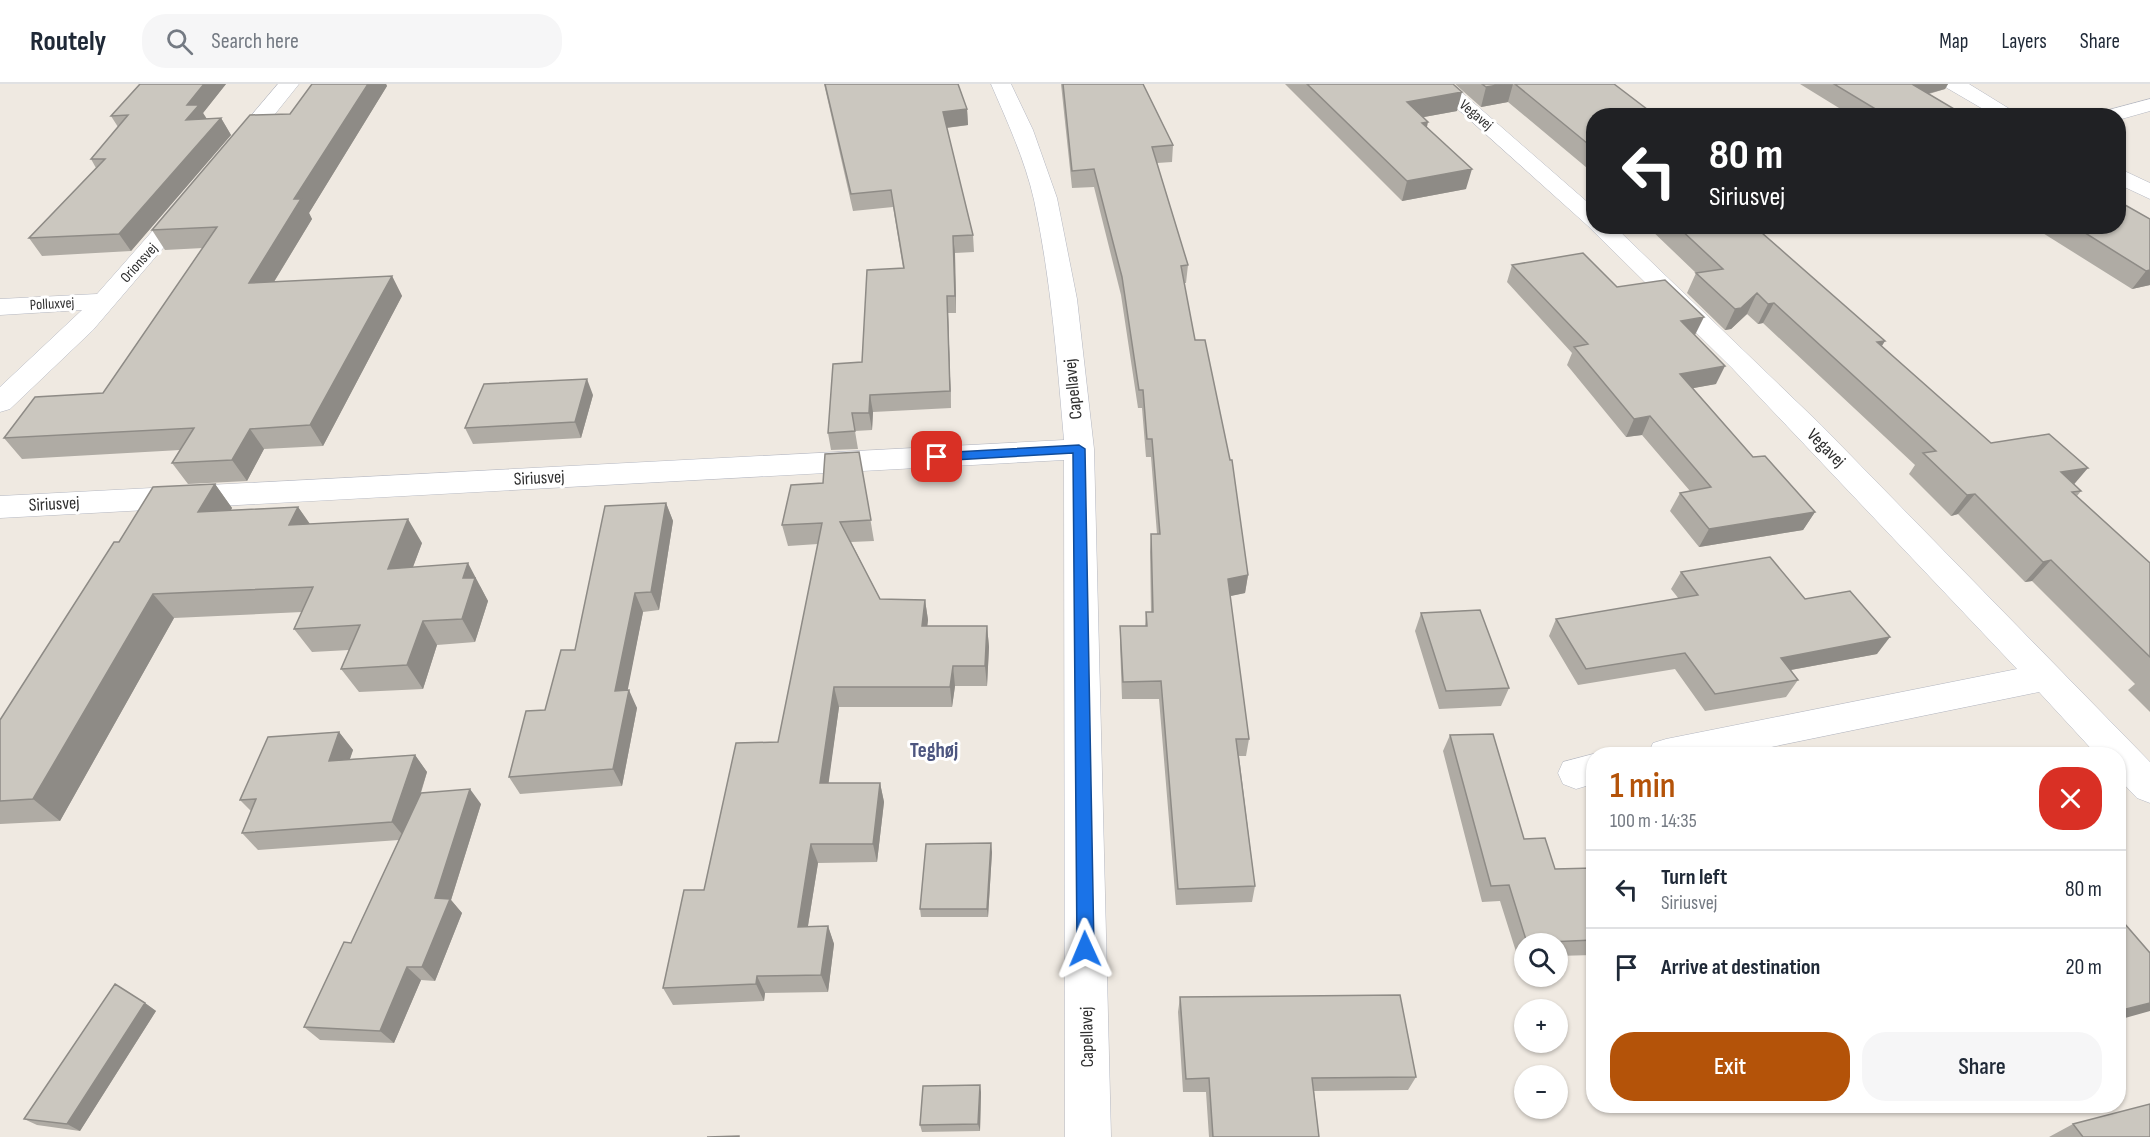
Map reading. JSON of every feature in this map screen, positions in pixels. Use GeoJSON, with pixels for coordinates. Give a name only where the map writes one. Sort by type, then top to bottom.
{"type":"FeatureCollection","features":[{"type":"Feature","properties":{"kind":"street"},"geometry":{"type":"LineString","coordinates":[[222,164],[289,84]]}},
{"type":"Feature","properties":{"kind":"street","name":"Capellavej"},"geometry":{"type":"LineString","coordinates":[[1001,84],[1022,130],[1045,198],[1064,299],[1079,449],[1088,1137]]}},
{"type":"Feature","properties":{"kind":"street","name":"Vegavej"},"geometry":{"type":"LineString","coordinates":[[1440,84],[1530,161],[1586,213]]}},
{"type":"Feature","properties":{"kind":"street"},"geometry":{"type":"LineString","coordinates":[[1953,84],[1996,108]]}},
{"type":"Feature","properties":{"kind":"street"},"geometry":{"type":"LineString","coordinates":[[2126,111],[2150,105]]}},
{"type":"Feature","properties":{"kind":"street"},"geometry":{"type":"LineString","coordinates":[[2126,179],[2150,192]]}},
{"type":"Feature","properties":{"kind":"street","name":"Orionsvej"},"geometry":{"type":"LineString","coordinates":[[0,403],[29,378],[104,301],[200,191]]}},
{"type":"Feature","properties":{"kind":"street","name":"Vegavej"},"geometry":{"type":"LineString","coordinates":[[1608,234],[1707,327],[1874,496],[2112,747]]}},
{"type":"Feature","properties":{"kind":"street","name":"Polluxvej"},"geometry":{"type":"LineString","coordinates":[[0,307],[104,301]]}},
{"type":"Feature","properties":{"kind":"street","name":"Siriusvej"},"geometry":{"type":"LineString","coordinates":[[0,507],[1079,449]]}},
{"type":"Feature","properties":{"kind":"street"},"geometry":{"type":"LineString","coordinates":[[1700,747],[2045,677]]}},
{"type":"Feature","properties":{"kind":"street","name":"Vegavej"},"geometry":{"type":"LineString","coordinates":[[2126,762],[2150,787]]}},
{"type":"Feature","properties":{"kind":"building"},"geometry":{"type":"Polygon","coordinates":[[[140,84],[204,84],[187,105],[199,105],[186,120],[221,118],[119,234],[29,238],[105,159],[91,159],[128,115],[111,116],[140,84]]]}},
{"type":"Feature","properties":{"kind":"building"},"geometry":{"type":"Polygon","coordinates":[[[312,84],[368,84],[294,199],[301,199],[249,283],[392,276],[310,425],[250,429],[232,460],[172,463],[194,428],[4,438],[35,397],[103,393],[217,227],[152,230],[250,115],[290,114],[312,84]]]}},
{"type":"Feature","properties":{"kind":"building"},"geometry":{"type":"Polygon","coordinates":[[[825,84],[958,84],[967,109],[943,112],[973,235],[953,236],[955,296],[947,296],[950,391],[870,395],[869,413],[852,413],[855,431],[828,433],[833,364],[862,362],[867,270],[904,268],[891,190],[851,194],[825,84]]]}},
{"type":"Feature","properties":{"kind":"building"},"geometry":{"type":"Polygon","coordinates":[[[1063,84],[1143,84],[1173,145],[1152,147],[1188,265],[1181,266],[1195,340],[1205,340],[1230,460],[1232,460],[1248,575],[1228,579],[1249,739],[1236,739],[1255,886],[1178,889],[1161,681],[1123,682],[1120,626],[1147,626],[1146,612],[1153,612],[1151,534],[1160,534],[1152,439],[1147,439],[1143,390],[1139,390],[1122,277],[1094,169],[1072,171],[1063,84]]]}},
{"type":"Feature","properties":{"kind":"building"},"geometry":{"type":"Polygon","coordinates":[[[1307,84],[1453,84],[1462,92],[1407,102],[1428,122],[1422,123],[1472,169],[1407,181],[1307,84]]]}},
{"type":"Feature","properties":{"kind":"building"},"geometry":{"type":"Polygon","coordinates":[[[1482,84],[1504,84],[1486,87],[1482,84]]]}},
{"type":"Feature","properties":{"kind":"building"},"geometry":{"type":"Polygon","coordinates":[[[1515,84],[1614,84],[1646,108],[1586,108],[1586,142],[1515,84]]]}},
{"type":"Feature","properties":{"kind":"building"},"geometry":{"type":"Polygon","coordinates":[[[1834,84],[1912,84],[1952,108],[1874,108],[1834,84]]]}},
{"type":"Feature","properties":{"kind":"building"},"geometry":{"type":"Polygon","coordinates":[[[2126,206],[2150,219],[2150,270],[2146,271],[2087,234],[2126,234],[2126,206]]]}},
{"type":"Feature","properties":{"kind":"building"},"geometry":{"type":"Polygon","coordinates":[[[1686,234],[1763,234],[1885,341],[1877,342],[1991,443],[2049,434],[2088,468],[2061,472],[2081,491],[2072,492],[2150,563],[2150,657],[2051,560],[2043,562],[1975,494],[1967,495],[1923,453],[1936,451],[1774,303],[1768,304],[1757,293],[1741,308],[1735,309],[1696,273],[1723,269],[1686,234]]]}},
{"type":"Feature","properties":{"kind":"building"},"geometry":{"type":"Polygon","coordinates":[[[1583,253],[1617,287],[1665,280],[1704,317],[1681,321],[1725,366],[1680,374],[1753,457],[1765,456],[1815,512],[1709,529],[1680,493],[1711,487],[1650,416],[1634,419],[1574,347],[1588,344],[1512,265],[1583,253]]]}},
{"type":"Feature","properties":{"kind":"building"},"geometry":{"type":"Polygon","coordinates":[[[587,379],[575,422],[465,428],[484,384],[587,379]]]}},
{"type":"Feature","properties":{"kind":"building"},"geometry":{"type":"Polygon","coordinates":[[[859,452],[871,520],[840,522],[880,599],[925,600],[922,626],[987,626],[985,666],[953,666],[950,687],[834,687],[820,783],[880,783],[873,844],[811,844],[798,927],[828,926],[821,975],[757,976],[756,984],[663,988],[684,890],[704,890],[736,743],[778,742],[822,523],[782,525],[791,485],[823,483],[825,454],[859,452]]]}},
{"type":"Feature","properties":{"kind":"building"},"geometry":{"type":"Polygon","coordinates":[[[215,484],[198,512],[298,507],[289,525],[408,519],[388,569],[468,563],[463,578],[475,578],[462,619],[423,621],[407,665],[341,669],[360,625],[294,629],[313,587],[153,594],[33,799],[0,801],[0,720],[114,542],[119,542],[153,487],[215,484]]]}},
{"type":"Feature","properties":{"kind":"building"},"geometry":{"type":"Polygon","coordinates":[[[666,503],[651,592],[635,593],[615,691],[629,690],[613,769],[509,777],[526,711],[545,710],[561,650],[575,650],[605,506],[666,503]]]}},
{"type":"Feature","properties":{"kind":"building"},"geometry":{"type":"Polygon","coordinates":[[[1770,557],[1805,599],[1850,591],[1890,637],[1781,658],[1798,680],[1715,694],[1685,653],[1586,669],[1556,619],[1698,595],[1681,572],[1770,557]]]}},
{"type":"Feature","properties":{"kind":"building"},"geometry":{"type":"Polygon","coordinates":[[[1480,610],[1509,688],[1446,691],[1421,613],[1480,610]]]}},
{"type":"Feature","properties":{"kind":"building"},"geometry":{"type":"Polygon","coordinates":[[[339,732],[329,761],[415,755],[392,822],[242,833],[256,799],[240,800],[268,737],[339,732]]]}},
{"type":"Feature","properties":{"kind":"building"},"geometry":{"type":"Polygon","coordinates":[[[1493,734],[1524,839],[1545,838],[1555,869],[1586,868],[1586,940],[1568,941],[1568,933],[1524,933],[1509,885],[1491,886],[1450,735],[1493,734]]]}},
{"type":"Feature","properties":{"kind":"building"},"geometry":{"type":"Polygon","coordinates":[[[470,789],[435,898],[450,899],[422,967],[407,967],[380,1031],[304,1027],[344,942],[351,943],[421,793],[470,789]]]}},
{"type":"Feature","properties":{"kind":"building"},"geometry":{"type":"Polygon","coordinates":[[[991,843],[987,909],[920,909],[926,844],[991,843]]]}},
{"type":"Feature","properties":{"kind":"building"},"geometry":{"type":"Polygon","coordinates":[[[2126,925],[2150,953],[2150,1003],[2126,1009],[2126,925]]]}},
{"type":"Feature","properties":{"kind":"building"},"geometry":{"type":"Polygon","coordinates":[[[115,984],[145,1003],[67,1124],[24,1119],[115,984]]]}},
{"type":"Feature","properties":{"kind":"building"},"geometry":{"type":"Polygon","coordinates":[[[1400,995],[1416,1077],[1312,1078],[1319,1137],[1213,1137],[1209,1078],[1186,1079],[1180,997],[1400,995]]]}},
{"type":"Feature","properties":{"kind":"building"},"geometry":{"type":"Polygon","coordinates":[[[980,1085],[978,1124],[920,1125],[923,1086],[980,1085]]]}},
{"type":"Feature","properties":{"kind":"building"},"geometry":{"type":"Polygon","coordinates":[[[2150,1104],[2150,1137],[2083,1137],[2073,1124],[2115,1113],[2126,1113],[2126,1110],[2150,1104]]]}},
{"type":"Feature","properties":{"kind":"district","name":"Teghøj"},"geometry":{"type":"Point","coordinates":[934,750]}},
{"type":"Feature","properties":{"kind":"route"},"geometry":{"type":"LineString","coordinates":[[937,457],[1079,449],[1085,949]]}}]}
